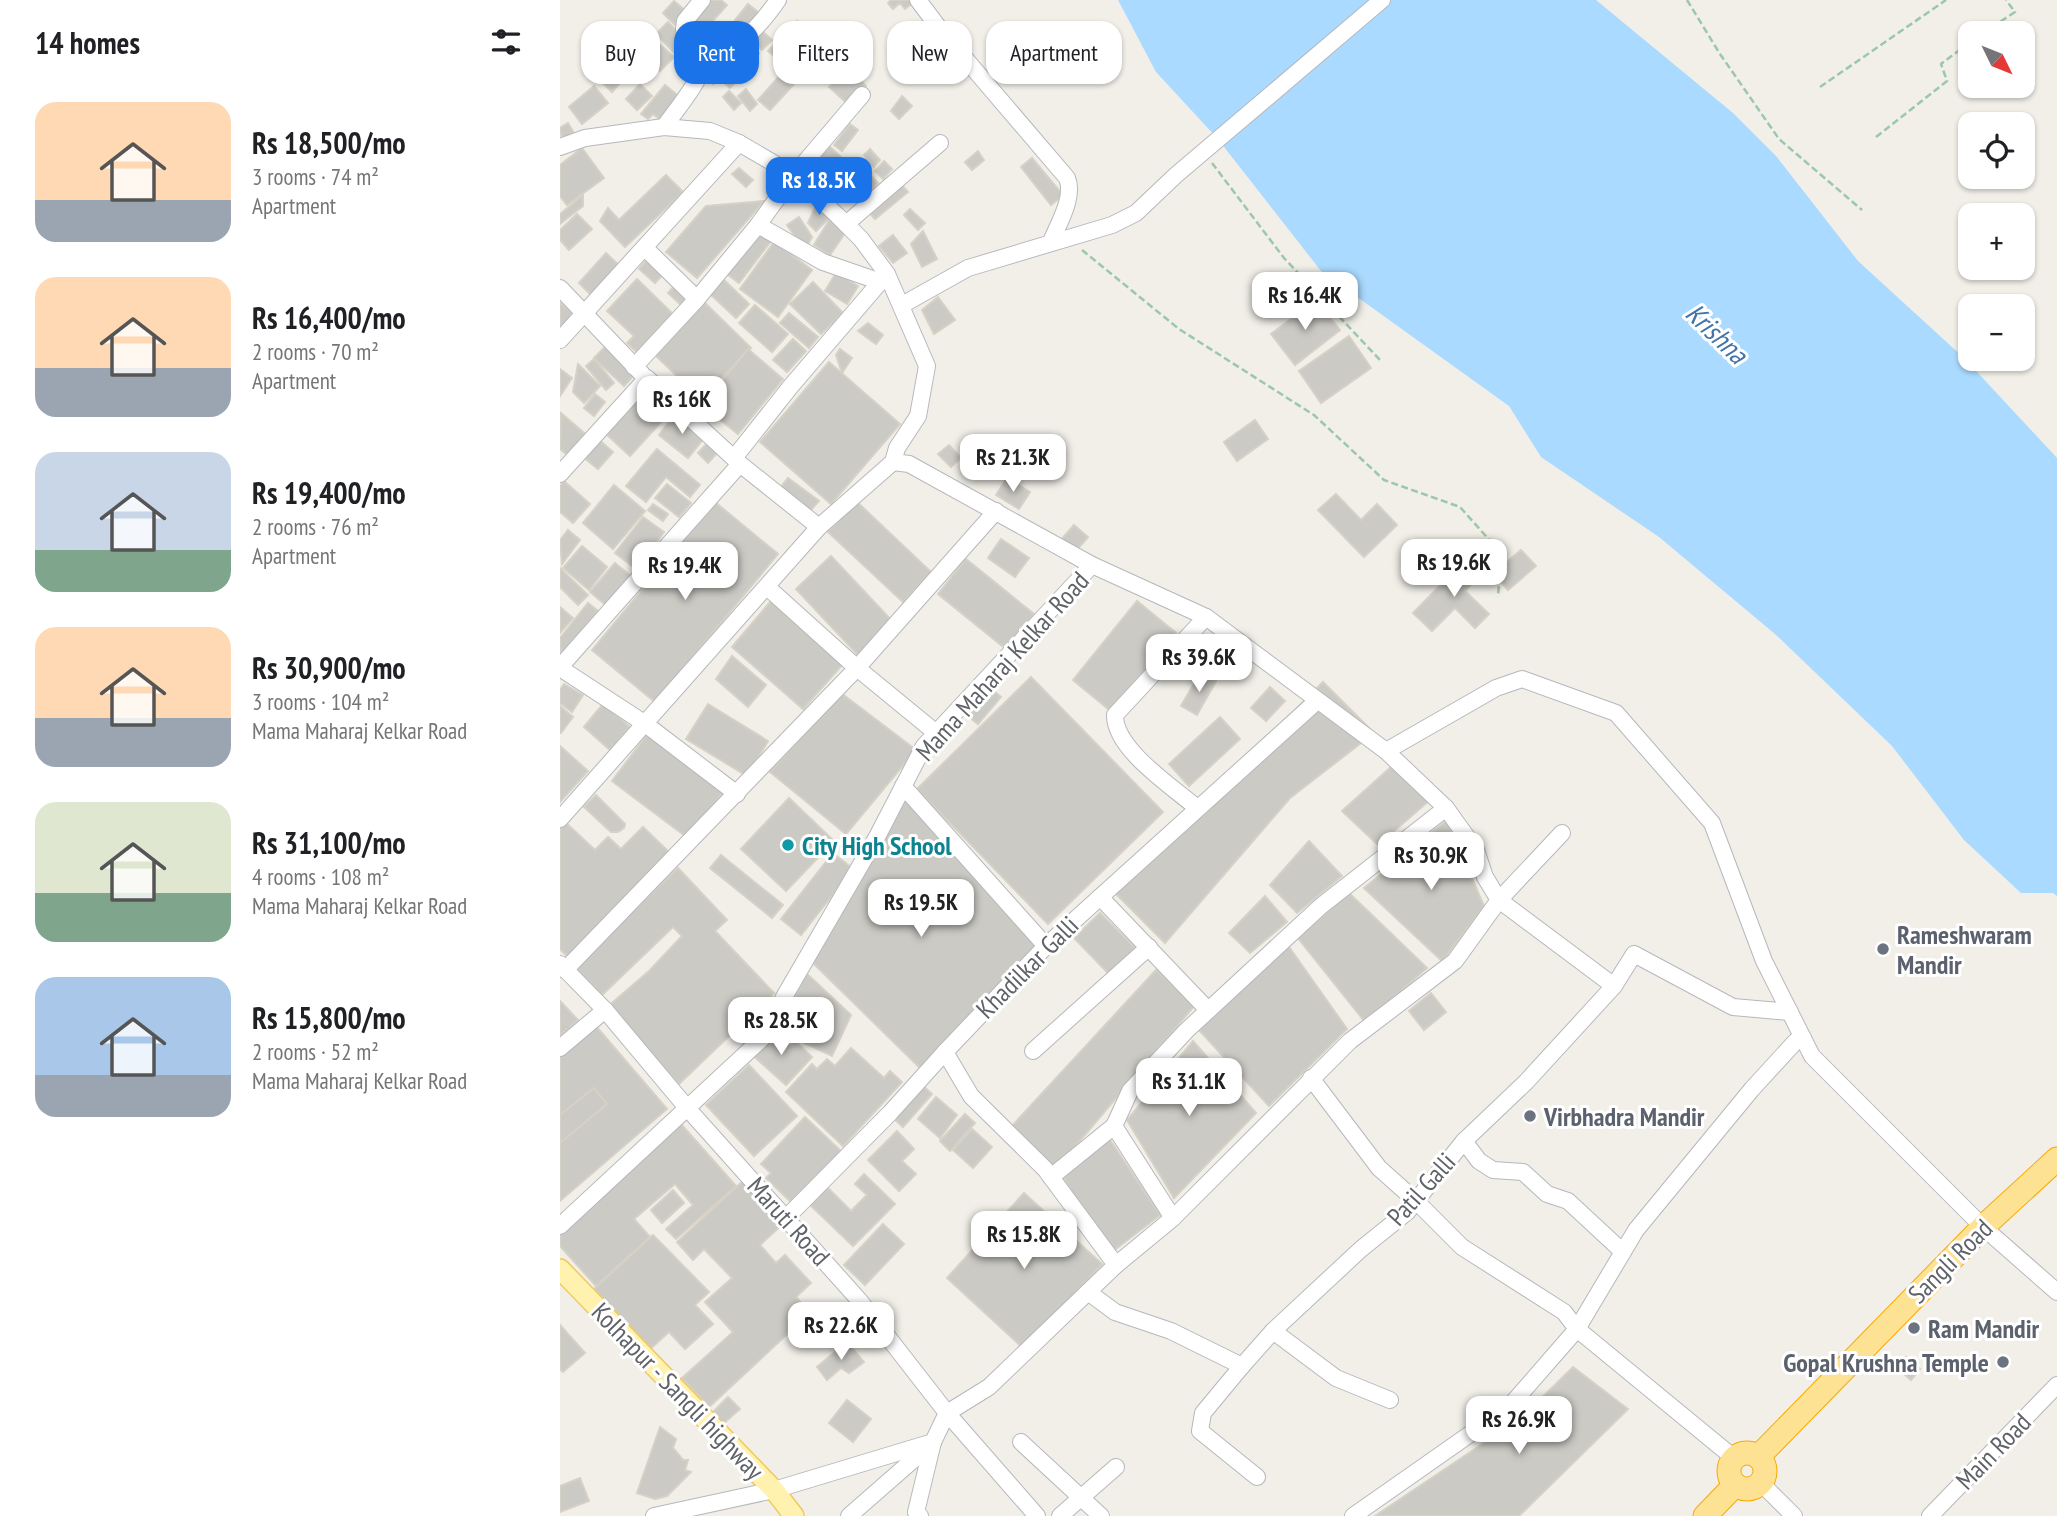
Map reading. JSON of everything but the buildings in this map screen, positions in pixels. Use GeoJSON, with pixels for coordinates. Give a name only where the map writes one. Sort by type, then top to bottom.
{"type":"FeatureCollection","features":[{"type":"Feature","properties":{"kind":"highway","name":"Sangli Road"},"geometry":{"type":"LineString","coordinates":[[1759,1456],[1983,1227],[2057,1159]]}},
{"type":"Feature","properties":{"kind":"highway"},"geometry":{"type":"LineString","coordinates":[[1749,1452],[1759,1456],[1766,1472],[1760,1483],[1751,1489],[1735,1485],[1731,1480],[1729,1468],[1734,1458],[1749,1452]]}},
{"type":"Feature","properties":{"kind":"highway"},"geometry":{"type":"LineString","coordinates":[[1704,1516],[1735,1485]]}},
{"type":"Feature","properties":{"kind":"main road","name":"Kolhapur - Sangli highway"},"geometry":{"type":"LineString","coordinates":[[560,1269],[774,1490],[794,1516]]}},
{"type":"Feature","properties":{"kind":"street"},"geometry":{"type":"LineString","coordinates":[[685,21],[702,0]]}},
{"type":"Feature","properties":{"kind":"street"},"geometry":{"type":"LineString","coordinates":[[759,25],[778,0]]}},
{"type":"Feature","properties":{"kind":"street"},"geometry":{"type":"LineString","coordinates":[[918,0],[1067,178],[1071,186],[1069,195],[1051,242]]}},
{"type":"Feature","properties":{"kind":"street"},"geometry":{"type":"LineString","coordinates":[[902,305],[968,268],[1112,225],[1136,213],[1176,175],[1382,0]]}},
{"type":"Feature","properties":{"kind":"street"},"geometry":{"type":"LineString","coordinates":[[664,127],[694,84]]}},
{"type":"Feature","properties":{"kind":"street"},"geometry":{"type":"LineString","coordinates":[[560,474],[758,225],[794,175],[862,96]]}},
{"type":"Feature","properties":{"kind":"street"},"geometry":{"type":"LineString","coordinates":[[560,147],[585,138],[664,127],[710,131],[739,143],[794,175],[861,239],[902,305],[927,366],[918,416],[897,448],[892,462],[819,527],[560,819]]}},
{"type":"Feature","properties":{"kind":"street"},"geometry":{"type":"LineString","coordinates":[[560,340],[739,143]]}},
{"type":"Feature","properties":{"kind":"street"},"geometry":{"type":"LineString","coordinates":[[846,224],[940,143]]}},
{"type":"Feature","properties":{"kind":"street"},"geometry":{"type":"LineString","coordinates":[[758,225],[823,262],[884,278]]}},
{"type":"Feature","properties":{"kind":"street"},"geometry":{"type":"LineString","coordinates":[[645,248],[697,299]]}},
{"type":"Feature","properties":{"kind":"street"},"geometry":{"type":"LineString","coordinates":[[737,794],[644,723],[560,668],[737,461],[791,386],[884,278]]}},
{"type":"Feature","properties":{"kind":"street"},"geometry":{"type":"LineString","coordinates":[[560,288],[640,372],[737,461],[819,527]]}},
{"type":"Feature","properties":{"kind":"street"},"geometry":{"type":"LineString","coordinates":[[892,462],[909,464],[1092,565]]}},
{"type":"Feature","properties":{"kind":"street"},"geometry":{"type":"LineString","coordinates":[[563,967],[737,794],[856,668],[996,511]]}},
{"type":"Feature","properties":{"kind":"street","name":"Mama Maharaj Kelkar Road"},"geometry":{"type":"LineString","coordinates":[[560,1226],[769,1032],[784,997],[878,835],[920,752],[1092,565],[1206,617],[1386,751],[1446,808],[1476,850],[1485,877],[1499,900]]}},
{"type":"Feature","properties":{"kind":"street"},"geometry":{"type":"LineString","coordinates":[[767,587],[856,668],[935,733]]}},
{"type":"Feature","properties":{"kind":"street"},"geometry":{"type":"LineString","coordinates":[[1197,808],[1135,755],[1119,735],[1115,715],[1206,617]]}},
{"type":"Feature","properties":{"kind":"street"},"geometry":{"type":"LineString","coordinates":[[1386,751],[1496,688],[1522,679],[1616,713],[1712,822],[1764,961],[1812,1056],[1983,1227],[2057,1292]]}},
{"type":"Feature","properties":{"kind":"street","name":"Khadilkar Galli"},"geometry":{"type":"LineString","coordinates":[[786,1219],[890,1113],[1046,946],[1317,701]]}},
{"type":"Feature","properties":{"kind":"street"},"geometry":{"type":"LineString","coordinates":[[903,786],[1046,946]]}},
{"type":"Feature","properties":{"kind":"street"},"geometry":{"type":"LineString","coordinates":[[1051,1177],[1114,1126],[1130,1091],[1209,1010],[1321,906],[1446,808]]}},
{"type":"Feature","properties":{"kind":"street"},"geometry":{"type":"LineString","coordinates":[[920,1516],[916,1512],[933,1442],[947,1413],[989,1387],[1116,1265],[1173,1218],[1350,1041],[1455,961],[1499,900],[1562,833]]}},
{"type":"Feature","properties":{"kind":"street"},"geometry":{"type":"LineString","coordinates":[[1100,897],[1209,1010]]}},
{"type":"Feature","properties":{"kind":"street"},"geometry":{"type":"LineString","coordinates":[[1499,900],[1614,986]]}},
{"type":"Feature","properties":{"kind":"street"},"geometry":{"type":"LineString","coordinates":[[1033,1051],[1149,947]]}},
{"type":"Feature","properties":{"kind":"street","name":"Patil Galli"},"geometry":{"type":"LineString","coordinates":[[1257,1477],[1200,1431],[1203,1413],[1273,1331],[1361,1249],[1406,1212],[1464,1141],[1526,1082],[1614,986],[1634,954],[1733,1007],[1790,1012]]}},
{"type":"Feature","properties":{"kind":"street","name":"Maruti Road"},"geometry":{"type":"LineString","coordinates":[[563,967],[605,1010],[688,1109],[859,1300],[947,1413],[1037,1516]]}},
{"type":"Feature","properties":{"kind":"street"},"geometry":{"type":"LineString","coordinates":[[560,1048],[605,1010]]}},
{"type":"Feature","properties":{"kind":"street"},"geometry":{"type":"LineString","coordinates":[[1353,1516],[1510,1406],[1577,1329],[1636,1230],[1752,1089],[1796,1041],[1803,1038]]}},
{"type":"Feature","properties":{"kind":"street"},"geometry":{"type":"LineString","coordinates":[[945,1052],[971,1096],[1051,1177],[1116,1265]]}},
{"type":"Feature","properties":{"kind":"street"},"geometry":{"type":"LineString","coordinates":[[1311,1078],[1378,1168],[1462,1247],[1564,1312],[1577,1329],[1734,1458]]}},
{"type":"Feature","properties":{"kind":"street"},"geometry":{"type":"LineString","coordinates":[[1114,1126],[1173,1218]]}},
{"type":"Feature","properties":{"kind":"street"},"geometry":{"type":"LineString","coordinates":[[1464,1141],[1479,1161],[1493,1170],[1523,1172],[1547,1194],[1568,1201],[1623,1252]]}},
{"type":"Feature","properties":{"kind":"street"},"geometry":{"type":"LineString","coordinates":[[1088,1292],[1115,1312],[1171,1331],[1242,1366]]}},
{"type":"Feature","properties":{"kind":"street"},"geometry":{"type":"LineString","coordinates":[[1273,1331],[1336,1378],[1390,1400]]}},
{"type":"Feature","properties":{"kind":"street","name":"Main Road"},"geometry":{"type":"LineString","coordinates":[[1930,1516],[2057,1385]]}},
{"type":"Feature","properties":{"kind":"street"},"geometry":{"type":"LineString","coordinates":[[654,1516],[774,1490],[933,1442]]}},
{"type":"Feature","properties":{"kind":"street"},"geometry":{"type":"LineString","coordinates":[[849,1516],[933,1442]]}},
{"type":"Feature","properties":{"kind":"street"},"geometry":{"type":"LineString","coordinates":[[1021,1442],[1101,1516]]}},
{"type":"Feature","properties":{"kind":"street"},"geometry":{"type":"LineString","coordinates":[[1060,1516],[1116,1467]]}},
{"type":"Feature","properties":{"kind":"street"},"geometry":{"type":"LineString","coordinates":[[1760,1483],[1794,1516]]}},
{"type":"Feature","properties":{"kind":"path"},"geometry":{"type":"LineString","coordinates":[[1688,0],[1720,54],[1779,139],[1862,210]]}},
{"type":"Feature","properties":{"kind":"path"},"geometry":{"type":"LineString","coordinates":[[1820,87],[1946,0]]}},
{"type":"Feature","properties":{"kind":"path"},"geometry":{"type":"LineString","coordinates":[[2001,21],[2015,12],[2006,0]]}},
{"type":"Feature","properties":{"kind":"path"},"geometry":{"type":"LineString","coordinates":[[1876,137],[1947,81],[1941,64],[1958,51]]}},
{"type":"Feature","properties":{"kind":"path"},"geometry":{"type":"LineString","coordinates":[[1210,160],[1284,258],[1380,360]]}},
{"type":"Feature","properties":{"kind":"path"},"geometry":{"type":"LineString","coordinates":[[1076,246],[1179,329],[1314,415],[1384,480],[1460,507],[1501,553],[1497,597]]}},
{"type":"Feature","properties":{"kind":"water","name":"Krishna"},"geometry":{"type":"Polygon","coordinates":[[[1118,0],[1596,0],[1733,113],[1776,156],[1858,261],[1958,353],[1958,371],[1976,371],[2057,458],[2057,896],[2053,893],[2021,893],[1964,840],[1892,746],[1775,634],[1659,537],[1541,457],[1509,406],[1321,271],[1217,138],[1156,72],[1118,0]]]}},
{"type":"Feature","properties":{"kind":"place","name":"City High School"},"geometry":{"type":"Point","coordinates":[788,845]}},
{"type":"Feature","properties":{"kind":"place","name":"Rameshwaram Mandir"},"geometry":{"type":"Point","coordinates":[1883,949]}},
{"type":"Feature","properties":{"kind":"place","name":"Virbhadra Mandir"},"geometry":{"type":"Point","coordinates":[1530,1116]}},
{"type":"Feature","properties":{"kind":"place","name":"Ram Mandir"},"geometry":{"type":"Point","coordinates":[1914,1328]}},
{"type":"Feature","properties":{"kind":"place","name":"Gopal Krushna Temple"},"geometry":{"type":"Point","coordinates":[2003,1362]}}]}
